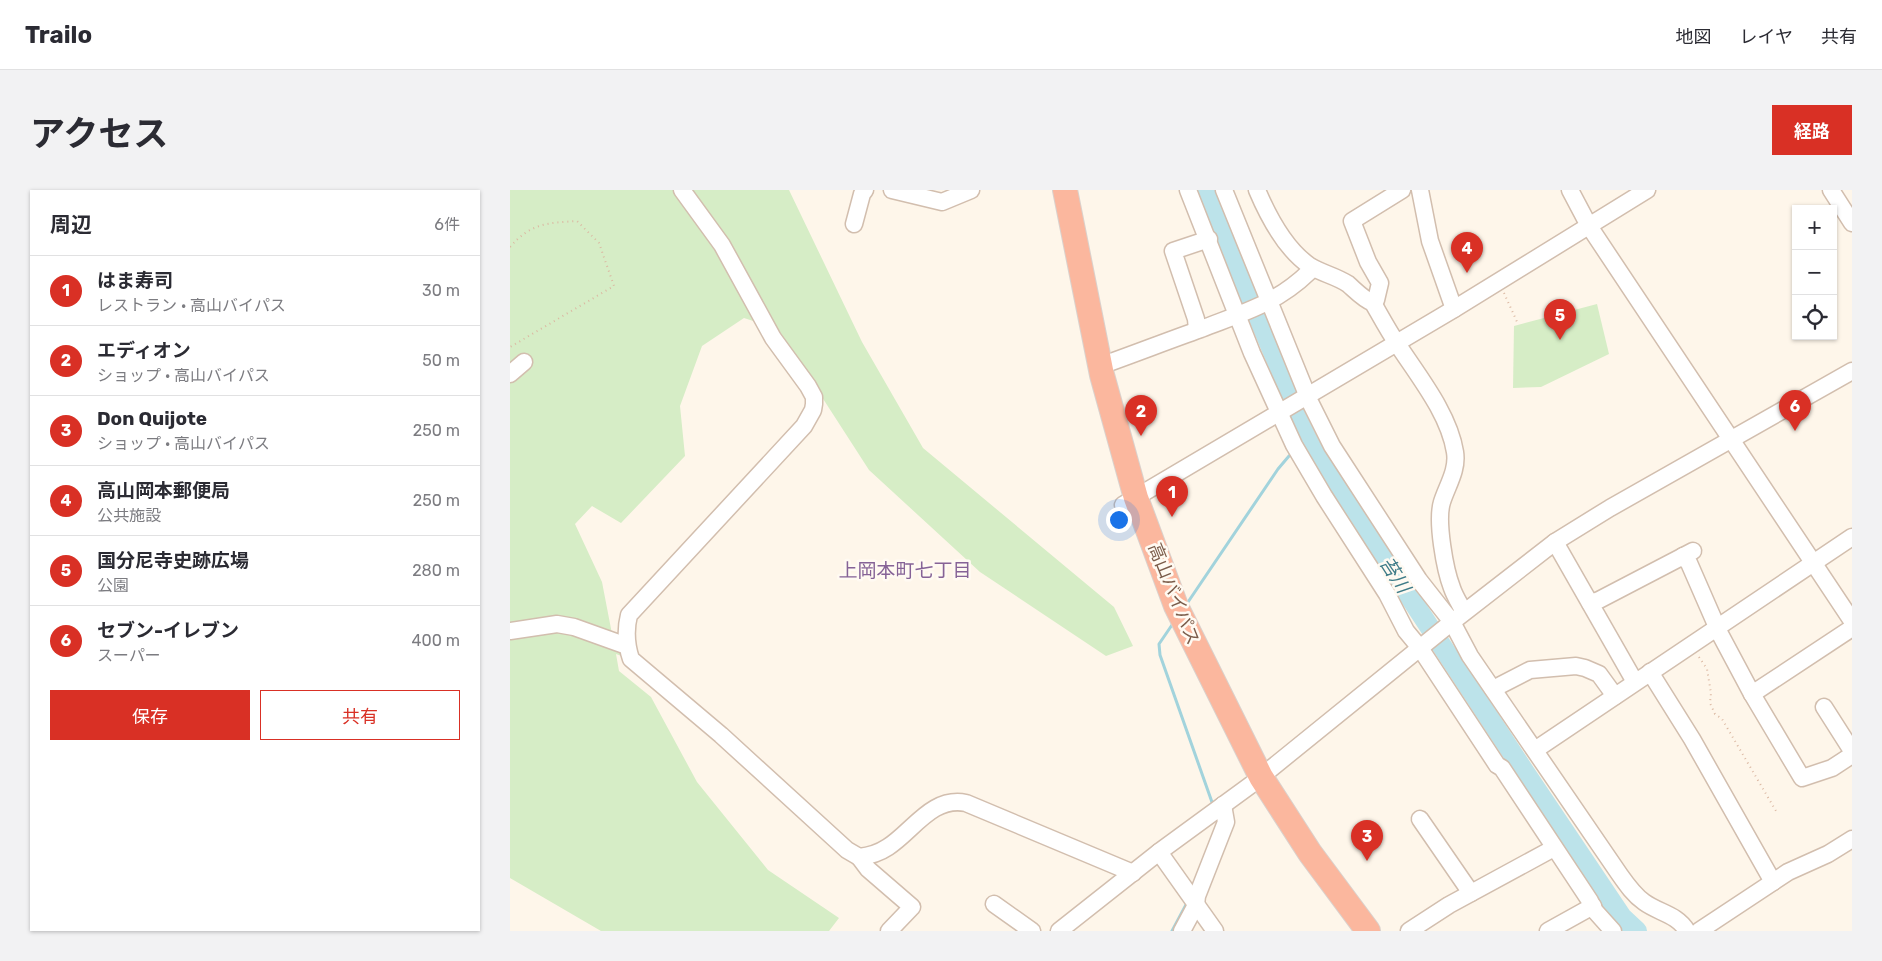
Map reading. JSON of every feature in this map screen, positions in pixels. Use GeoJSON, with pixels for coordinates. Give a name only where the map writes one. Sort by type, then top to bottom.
{"type":"FeatureCollection","features":[{"type":"Feature","properties":{"kind":"highway","name":"高山バイパス"},"geometry":{"type":"LineString","coordinates":[[1050,190],[1087,378],[1175,621],[1179,649],[1256,781],[1306,872],[1349,931]]}},
{"type":"Feature","properties":{"kind":"highway","name":"高山バイパス"},"geometry":{"type":"LineString","coordinates":[[1065,190],[1100,366],[1130,501]]}},
{"type":"Feature","properties":{"kind":"highway","name":"高山バイパス"},"geometry":{"type":"LineString","coordinates":[[1256,781],[1368,931]]}},
{"type":"Feature","properties":{"kind":"street"},"geometry":{"type":"LineString","coordinates":[[682,190],[722,245],[773,338],[814,396],[814,404],[813,410],[804,426],[629,615],[626,628],[627,646],[631,660],[721,734],[848,850],[859,857],[868,869],[912,908],[889,931]]}},
{"type":"Feature","properties":{"kind":"street"},"geometry":{"type":"LineString","coordinates":[[854,224],[862,194],[865,190]]}},
{"type":"Feature","properties":{"kind":"street"},"geometry":{"type":"LineString","coordinates":[[892,190],[942,202],[971,190]]}},
{"type":"Feature","properties":{"kind":"street"},"geometry":{"type":"LineString","coordinates":[[1188,190],[1279,412],[1298,452],[1387,594],[1406,631],[1422,646],[1554,848],[1593,906],[1613,931]]}},
{"type":"Feature","properties":{"kind":"street"},"geometry":{"type":"LineString","coordinates":[[1224,190],[1267,303],[1306,396],[1332,446],[1419,580],[1454,620],[1470,656],[1620,875],[1634,893],[1645,903],[1678,919],[1687,931]]}},
{"type":"Feature","properties":{"kind":"street"},"geometry":{"type":"LineString","coordinates":[[1372,303],[1376,300],[1380,283],[1368,262],[1352,221],[1402,190]]}},
{"type":"Feature","properties":{"kind":"street"},"geometry":{"type":"LineString","coordinates":[[1420,190],[1430,241],[1454,309]]}},
{"type":"Feature","properties":{"kind":"street"},"geometry":{"type":"LineString","coordinates":[[1570,190],[1589,226],[1852,621]]}},
{"type":"Feature","properties":{"kind":"street"},"geometry":{"type":"LineString","coordinates":[[1130,501],[1454,309],[1648,190]]}},
{"type":"Feature","properties":{"kind":"street"},"geometry":{"type":"LineString","coordinates":[[1831,190],[1852,223]]}},
{"type":"Feature","properties":{"kind":"street"},"geometry":{"type":"LineString","coordinates":[[1262,191],[1278,230],[1304,262],[1312,268],[1347,284],[1372,303],[1435,403],[1454,444],[1456,456],[1455,469],[1441,503],[1439,515],[1452,590],[1454,620]]}},
{"type":"Feature","properties":{"kind":"street"},"geometry":{"type":"LineString","coordinates":[[1197,330],[1196,319],[1173,251],[1209,239]]}},
{"type":"Feature","properties":{"kind":"street"},"geometry":{"type":"LineString","coordinates":[[1100,366],[1267,303],[1289,291],[1309,272]]}},
{"type":"Feature","properties":{"kind":"street"},"geometry":{"type":"LineString","coordinates":[[510,374],[524,362]]}},
{"type":"Feature","properties":{"kind":"street"},"geometry":{"type":"LineString","coordinates":[[1059,931],[1159,852],[1256,781],[1454,620],[1555,542],[1610,508],[1852,371]]}},
{"type":"Feature","properties":{"kind":"street"},"geometry":{"type":"LineString","coordinates":[[1535,750],[1852,537]]}},
{"type":"Feature","properties":{"kind":"street"},"geometry":{"type":"LineString","coordinates":[[1555,542],[1635,682]]}},
{"type":"Feature","properties":{"kind":"street"},"geometry":{"type":"LineString","coordinates":[[1590,603],[1688,554],[1688,563],[1717,627],[1752,694],[1802,778],[1832,768],[1852,753],[1824,707]]}},
{"type":"Feature","properties":{"kind":"street"},"geometry":{"type":"LineString","coordinates":[[510,631],[557,624],[574,627],[627,646]]}},
{"type":"Feature","properties":{"kind":"street"},"geometry":{"type":"LineString","coordinates":[[1752,694],[1852,628]]}},
{"type":"Feature","properties":{"kind":"street"},"geometry":{"type":"LineString","coordinates":[[1492,689],[1530,670],[1576,666],[1599,674],[1614,696]]}},
{"type":"Feature","properties":{"kind":"street"},"geometry":{"type":"LineString","coordinates":[[1650,672],[1692,739],[1773,882]]}},
{"type":"Feature","properties":{"kind":"street"},"geometry":{"type":"LineString","coordinates":[[859,857],[872,855],[889,847],[936,807],[945,802],[956,801],[966,803],[1133,873]]}},
{"type":"Feature","properties":{"kind":"street"},"geometry":{"type":"LineString","coordinates":[[1182,931],[1192,898],[1197,896],[1226,822],[1218,808]]}},
{"type":"Feature","properties":{"kind":"street"},"geometry":{"type":"LineString","coordinates":[[1420,819],[1471,893]]}},
{"type":"Feature","properties":{"kind":"street"},"geometry":{"type":"LineString","coordinates":[[1698,931],[1788,872],[1828,854],[1852,839]]}},
{"type":"Feature","properties":{"kind":"street"},"geometry":{"type":"LineString","coordinates":[[1409,931],[1449,904],[1554,848]]}},
{"type":"Feature","properties":{"kind":"street"},"geometry":{"type":"LineString","coordinates":[[1159,852],[1215,931]]}},
{"type":"Feature","properties":{"kind":"street"},"geometry":{"type":"LineString","coordinates":[[994,904],[1032,931]]}},
{"type":"Feature","properties":{"kind":"street"},"geometry":{"type":"LineString","coordinates":[[1548,931],[1565,927],[1593,906]]}},
{"type":"Feature","properties":{"kind":"path"},"geometry":{"type":"LineString","coordinates":[[510,247],[520,236],[546,223],[577,221],[599,243],[614,286],[510,347]]}},
{"type":"Feature","properties":{"kind":"path"},"geometry":{"type":"LineString","coordinates":[[1498,282],[1518,324]]}},
{"type":"Feature","properties":{"kind":"path"},"geometry":{"type":"LineString","coordinates":[[1693,643],[1707,669],[1711,693],[1710,703],[1715,714],[1722,719],[1776,810]]}},
{"type":"Feature","properties":{"kind":"green space"},"geometry":{"type":"Polygon","coordinates":[[[510,190],[789,190],[862,342],[923,448],[1114,607],[1133,646],[1106,656],[980,572],[869,470],[778,329],[744,318],[702,346],[680,406],[685,456],[621,523],[592,506],[575,524],[602,582],[612,634],[624,657],[616,654],[619,671],[651,697],[697,782],[768,870],[839,918],[829,931],[601,931],[510,878],[510,190]]]}},
{"type":"Feature","properties":{"kind":"green space"},"geometry":{"type":"Polygon","coordinates":[[[1597,304],[1609,354],[1541,387],[1513,388],[1514,326],[1597,304]]]}},
{"type":"Feature","properties":{"kind":"waterway","name":"苔川"},"geometry":{"type":"LineString","coordinates":[[1205,190],[1288,388],[1295,415],[1310,445],[1622,917],[1637,931]]}},
{"type":"Feature","properties":{"kind":"waterway"},"geometry":{"type":"LineString","coordinates":[[1301,450],[1310,445]]}},
{"type":"Feature","properties":{"kind":"waterway"},"geometry":{"type":"LineString","coordinates":[[1186,605],[1278,469],[1289,456],[1294,454]]}},
{"type":"Feature","properties":{"kind":"waterway"},"geometry":{"type":"LineString","coordinates":[[1174,622],[1159,644],[1160,655],[1213,805]]}},
{"type":"Feature","properties":{"kind":"waterway"},"geometry":{"type":"LineString","coordinates":[[1172,931],[1188,901]]}},
{"type":"Feature","properties":{"kind":"place","name":"高山岡本郵便局"},"geometry":{"type":"Point","coordinates":[1467,273]}},
{"type":"Feature","properties":{"kind":"place","name":"国分尼寺史跡広場"},"geometry":{"type":"Point","coordinates":[1560,340]}},
{"type":"Feature","properties":{"kind":"place","name":"セブン-イレブン"},"geometry":{"type":"Point","coordinates":[1795,431]}},
{"type":"Feature","properties":{"kind":"place","name":"エディオン"},"geometry":{"type":"Point","coordinates":[1141,436]}},
{"type":"Feature","properties":{"kind":"place","name":"はま寿司"},"geometry":{"type":"Point","coordinates":[1172,517]}},
{"type":"Feature","properties":{"kind":"place","name":"Don Quijote"},"geometry":{"type":"Point","coordinates":[1367,861]}},
{"type":"Feature","properties":{"kind":"district","name":"上岡本町七丁目"},"geometry":{"type":"Point","coordinates":[905,570]}}]}
